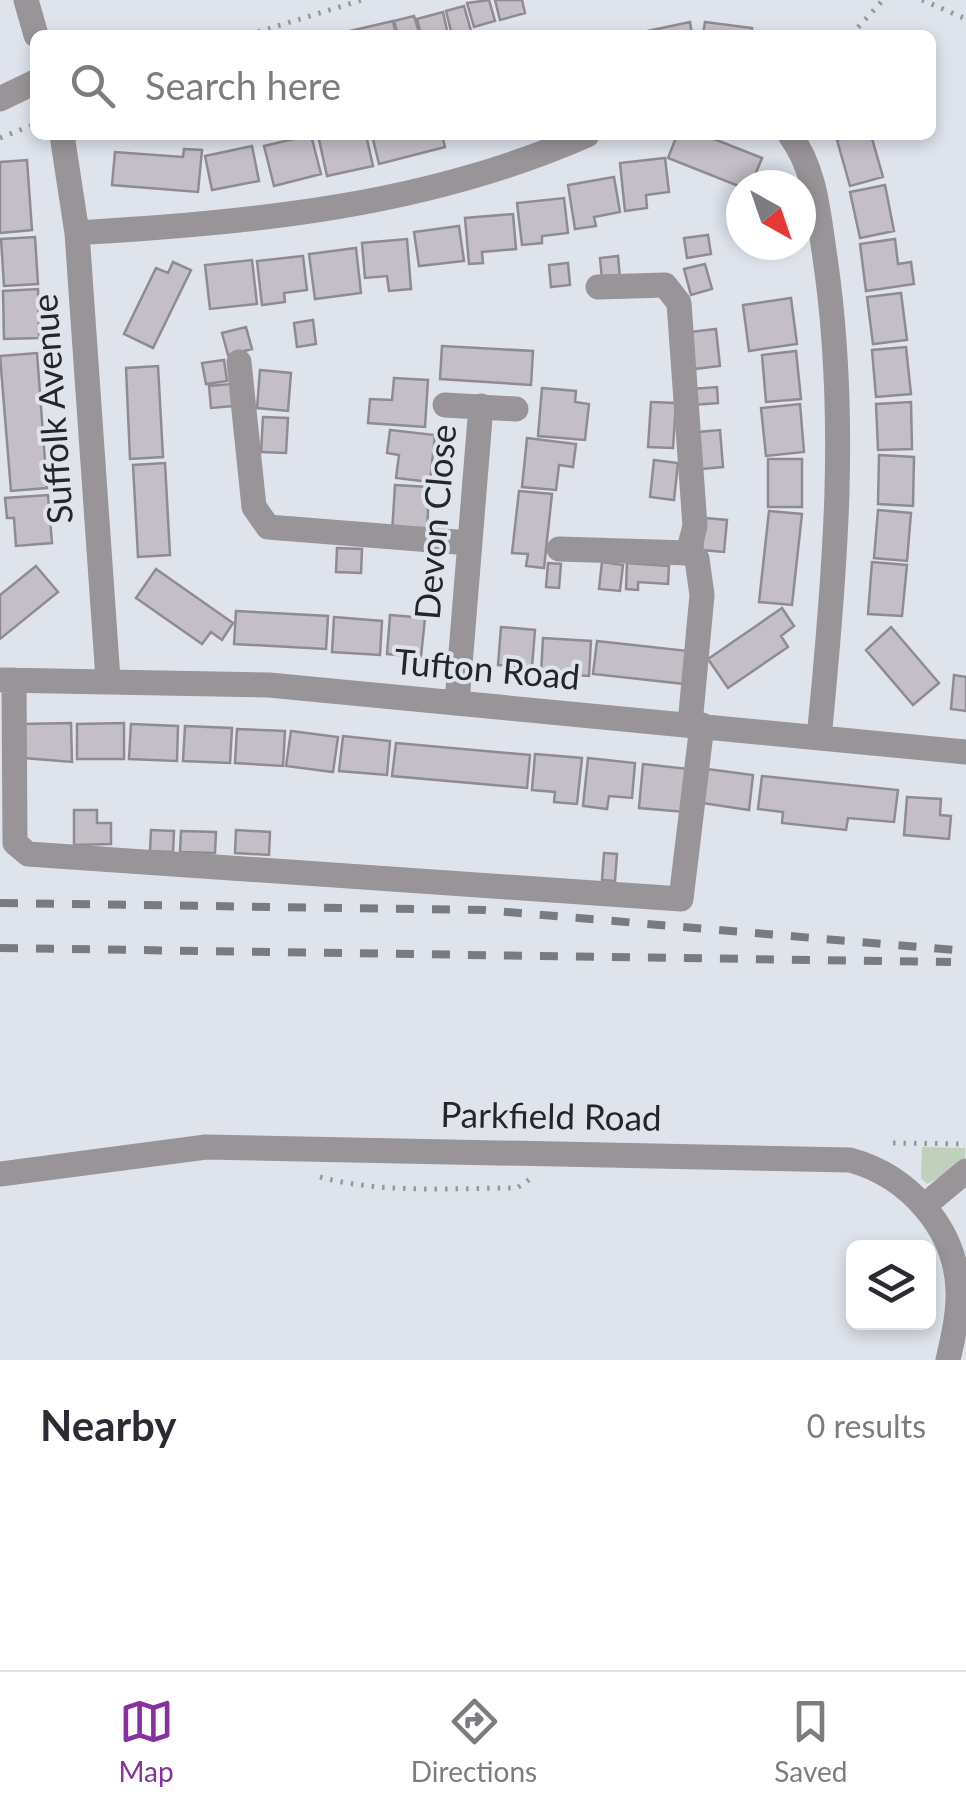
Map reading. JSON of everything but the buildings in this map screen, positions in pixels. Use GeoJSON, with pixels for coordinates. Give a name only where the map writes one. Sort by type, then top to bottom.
{"type":"FeatureCollection","features":[{"type":"Feature","properties":{"kind":"street"},"geometry":{"type":"LineString","coordinates":[[26,0],[35,30]]}},
{"type":"Feature","properties":{"kind":"street"},"geometry":{"type":"LineString","coordinates":[[0,99],[30,84]]}},
{"type":"Feature","properties":{"kind":"street","name":"Suffolk Avenue"},"geometry":{"type":"LineString","coordinates":[[63,140],[78,233],[87,427],[108,680]]}},
{"type":"Feature","properties":{"kind":"street"},"geometry":{"type":"LineString","coordinates":[[78,233],[250,222],[352,207],[420,193],[573,140]]}},
{"type":"Feature","properties":{"kind":"street"},"geometry":{"type":"LineString","coordinates":[[793,140],[809,166],[829,285],[837,366],[839,499],[819,738]]}},
{"type":"Feature","properties":{"kind":"street"},"geometry":{"type":"LineString","coordinates":[[598,287],[664,286],[679,303],[695,526],[688,553]]}},
{"type":"Feature","properties":{"kind":"street"},"geometry":{"type":"LineString","coordinates":[[238,362],[254,506],[268,526],[469,544]]}},
{"type":"Feature","properties":{"kind":"street","name":"Devon Close"},"geometry":{"type":"LineString","coordinates":[[445,405],[516,409]]}},
{"type":"Feature","properties":{"kind":"street","name":"Devon Close"},"geometry":{"type":"LineString","coordinates":[[457,702],[480,406]]}},
{"type":"Feature","properties":{"kind":"street"},"geometry":{"type":"LineString","coordinates":[[7,680],[15,843],[28,854],[681,898],[696,724],[702,596],[698,559],[688,553],[559,549]]}},
{"type":"Feature","properties":{"kind":"street","name":"Tufton Road"},"geometry":{"type":"LineString","coordinates":[[7,680],[269,685],[966,752]]}},
{"type":"Feature","properties":{"kind":"street","name":"Parkfield Road"},"geometry":{"type":"LineString","coordinates":[[0,1174],[206,1147],[850,1160],[880,1172],[924,1206],[942,1233],[957,1277],[958,1312],[948,1360]]}},
{"type":"Feature","properties":{"kind":"street"},"geometry":{"type":"LineString","coordinates":[[924,1206],[966,1171]]}},
{"type":"Feature","properties":{"kind":"path"},"geometry":{"type":"LineString","coordinates":[[264,30],[362,0]]}},
{"type":"Feature","properties":{"kind":"path"},"geometry":{"type":"LineString","coordinates":[[856,30],[883,0]]}},
{"type":"Feature","properties":{"kind":"path"},"geometry":{"type":"LineString","coordinates":[[922,0],[966,19]]}},
{"type":"Feature","properties":{"kind":"path"},"geometry":{"type":"LineString","coordinates":[[0,138],[30,126]]}},
{"type":"Feature","properties":{"kind":"path"},"geometry":{"type":"LineString","coordinates":[[893,1143],[966,1144]]}},
{"type":"Feature","properties":{"kind":"path"},"geometry":{"type":"LineString","coordinates":[[308,1174],[350,1184],[517,1188],[541,1170]]}},
{"type":"Feature","properties":{"kind":"green space"},"geometry":{"type":"Polygon","coordinates":[[[922,1147],[965,1148],[965,1164],[927,1184],[921,1178],[922,1147]]]}},
{"type":"Feature","properties":{"kind":"railway"},"geometry":{"type":"LineString","coordinates":[[0,903],[484,910],[966,951]]}},
{"type":"Feature","properties":{"kind":"railway"},"geometry":{"type":"LineString","coordinates":[[0,948],[951,962]]}}]}
